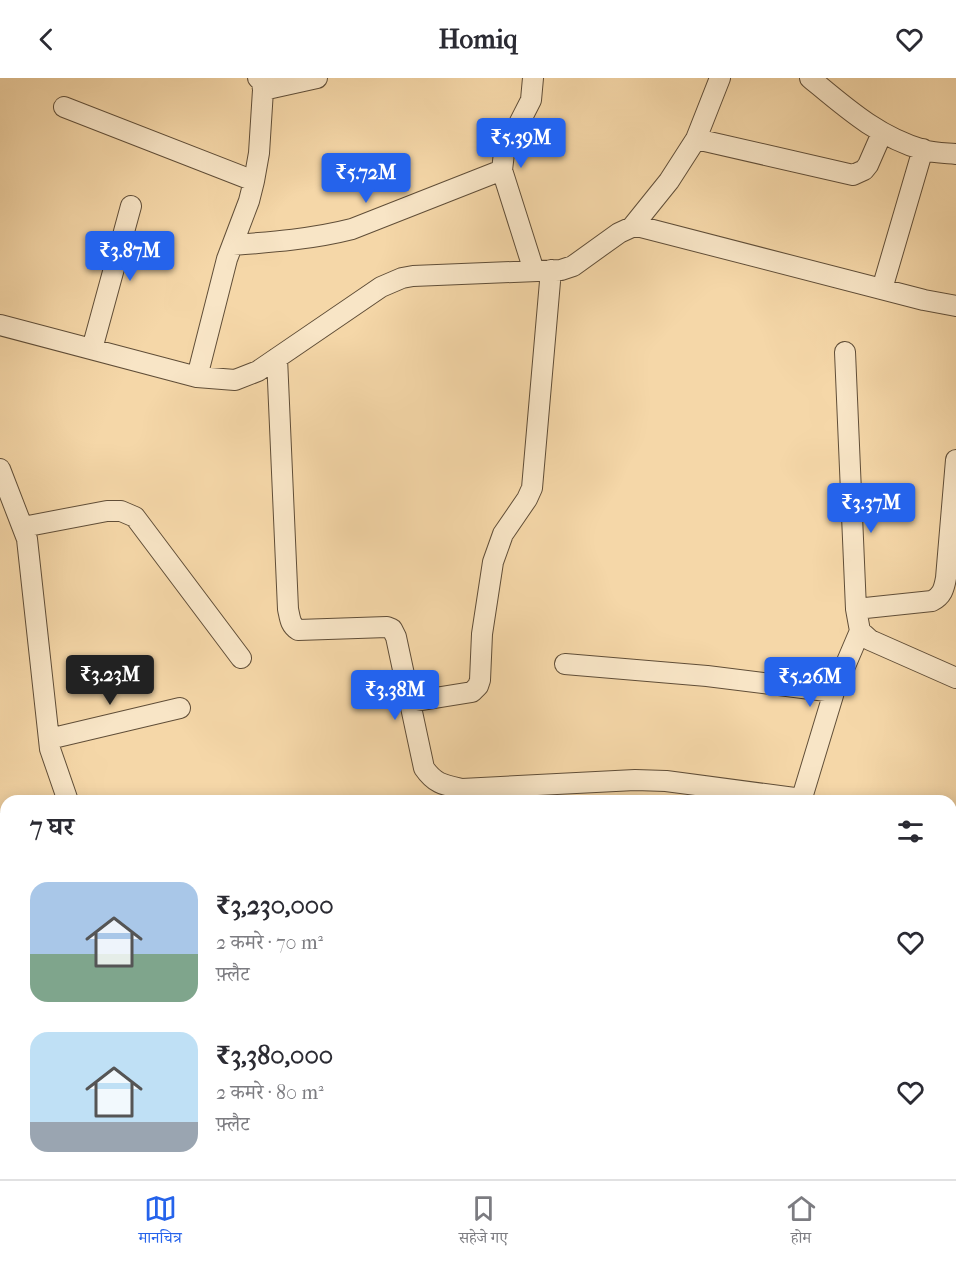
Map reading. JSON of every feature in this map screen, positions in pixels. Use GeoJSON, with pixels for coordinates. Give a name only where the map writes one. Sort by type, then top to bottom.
{"type":"FeatureCollection","features":[{"type":"Feature","properties":{"kind":"street"},"geometry":{"type":"LineString","coordinates":[[197,377],[227,259],[249,201],[254,181],[259,153],[261,84],[317,78]]}},
{"type":"Feature","properties":{"kind":"street"},"geometry":{"type":"LineString","coordinates":[[410,702],[472,692],[478,686],[482,634],[493,562],[503,534],[527,499],[533,481],[543,271],[501,171],[504,153],[531,100],[533,78]]}},
{"type":"Feature","properties":{"kind":"street"},"geometry":{"type":"LineString","coordinates":[[632,227],[669,181],[696,139],[720,78]]}},
{"type":"Feature","properties":{"kind":"street"},"geometry":{"type":"LineString","coordinates":[[810,78],[862,120],[882,133],[923,149],[956,154]]}},
{"type":"Feature","properties":{"kind":"street"},"geometry":{"type":"LineString","coordinates":[[64,107],[254,181]]}},
{"type":"Feature","properties":{"kind":"street"},"geometry":{"type":"LineString","coordinates":[[696,139],[853,175],[864,170],[868,165],[882,133]]}},
{"type":"Feature","properties":{"kind":"street"},"geometry":{"type":"LineString","coordinates":[[882,289],[923,149]]}},
{"type":"Feature","properties":{"kind":"street"},"geometry":{"type":"LineString","coordinates":[[232,245],[327,236],[352,229],[501,171]]}},
{"type":"Feature","properties":{"kind":"street"},"geometry":{"type":"LineString","coordinates":[[92,349],[131,206]]}},
{"type":"Feature","properties":{"kind":"street"},"geometry":{"type":"LineString","coordinates":[[0,325],[197,377],[235,380],[258,371],[381,287],[402,278],[561,270],[573,266],[619,233],[632,227],[641,227],[956,306]]}},
{"type":"Feature","properties":{"kind":"street"},"geometry":{"type":"LineString","coordinates":[[803,795],[834,692],[860,631],[856,609],[845,352]]}},
{"type":"Feature","properties":{"kind":"street"},"geometry":{"type":"LineString","coordinates":[[277,358],[290,621],[298,630],[387,627],[392,629],[396,637],[424,768],[431,778],[443,785],[462,789],[635,780],[666,781],[766,795]]}},
{"type":"Feature","properties":{"kind":"street"},"geometry":{"type":"LineString","coordinates":[[856,609],[932,601],[938,598],[944,590],[956,460]]}},
{"type":"Feature","properties":{"kind":"street"},"geometry":{"type":"LineString","coordinates":[[0,469],[27,538],[50,749],[66,795]]}},
{"type":"Feature","properties":{"kind":"street"},"geometry":{"type":"LineString","coordinates":[[23,527],[107,511],[121,511],[135,517],[241,658]]}},
{"type":"Feature","properties":{"kind":"street"},"geometry":{"type":"LineString","coordinates":[[860,631],[870,640],[956,678]]}},
{"type":"Feature","properties":{"kind":"street"},"geometry":{"type":"LineString","coordinates":[[565,664],[707,676],[834,692]]}},
{"type":"Feature","properties":{"kind":"street"},"geometry":{"type":"LineString","coordinates":[[49,740],[180,708]]}}]}
